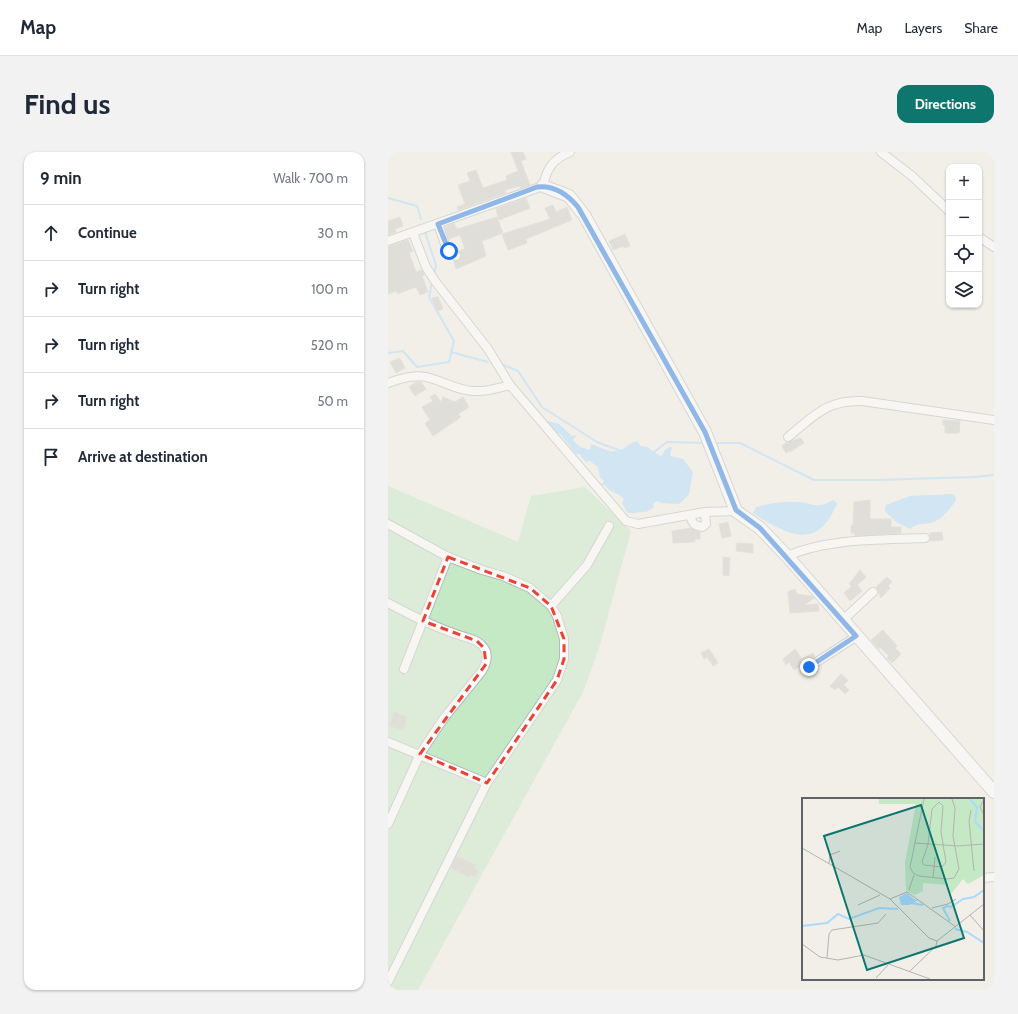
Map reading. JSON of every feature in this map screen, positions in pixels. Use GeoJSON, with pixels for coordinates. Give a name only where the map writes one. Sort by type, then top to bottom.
{"type":"FeatureCollection","features":[{"type":"Feature","properties":{"kind":"street"},"geometry":{"type":"LineString","coordinates":[[543,186],[545,176],[554,161],[570,152]]}},
{"type":"Feature","properties":{"kind":"street"},"geometry":{"type":"LineString","coordinates":[[881,152],[912,176],[946,208]]}},
{"type":"Feature","properties":{"kind":"street"},"geometry":{"type":"LineString","coordinates":[[388,241],[435,226],[543,186],[569,196],[584,215],[712,446],[735,508],[760,528],[787,556],[994,792]]}},
{"type":"Feature","properties":{"kind":"street"},"geometry":{"type":"LineString","coordinates":[[435,226],[446,247],[456,256]]}},
{"type":"Feature","properties":{"kind":"street"},"geometry":{"type":"LineString","coordinates":[[415,233],[426,267],[435,281],[488,348],[510,385],[626,521],[638,524],[735,508]]}},
{"type":"Feature","properties":{"kind":"street"},"geometry":{"type":"LineString","coordinates":[[982,239],[994,247]]}},
{"type":"Feature","properties":{"kind":"street"},"geometry":{"type":"LineString","coordinates":[[388,383],[414,376],[432,378],[455,388],[473,392],[485,392],[510,385]]}},
{"type":"Feature","properties":{"kind":"street"},"geometry":{"type":"LineString","coordinates":[[788,437],[829,405],[848,400],[994,420]]}},
{"type":"Feature","properties":{"kind":"street"},"geometry":{"type":"LineString","coordinates":[[690,515],[692,522],[697,526],[702,527],[706,524],[705,512]]}},
{"type":"Feature","properties":{"kind":"street"},"geometry":{"type":"LineString","coordinates":[[388,524],[448,557],[517,581],[530,588],[551,606],[557,616],[564,639],[564,659],[561,670],[551,689],[487,783],[388,982]]}},
{"type":"Feature","properties":{"kind":"street"},"geometry":{"type":"LineString","coordinates":[[551,606],[587,565],[610,526]]}},
{"type":"Feature","properties":{"kind":"street"},"geometry":{"type":"LineString","coordinates":[[787,556],[801,550],[842,543],[925,538]]}},
{"type":"Feature","properties":{"kind":"street"},"geometry":{"type":"LineString","coordinates":[[404,669],[448,557]]}},
{"type":"Feature","properties":{"kind":"street"},"geometry":{"type":"LineString","coordinates":[[843,620],[873,592]]}},
{"type":"Feature","properties":{"kind":"street"},"geometry":{"type":"LineString","coordinates":[[388,604],[442,630],[477,641],[484,648],[487,656],[486,664],[482,671],[444,718],[420,754],[388,824]]}},
{"type":"Feature","properties":{"kind":"street"},"geometry":{"type":"LineString","coordinates":[[809,667],[856,636]]}},
{"type":"Feature","properties":{"kind":"street"},"geometry":{"type":"LineString","coordinates":[[388,742],[487,783]]}},
{"type":"Feature","properties":{"kind":"street"},"geometry":{"type":"LineString","coordinates":[[984,878],[994,877]]}},
{"type":"Feature","properties":{"kind":"highlighted area"},"geometry":{"type":"Polygon","coordinates":[[[448,557],[530,588],[551,606],[564,639],[564,659],[557,680],[487,783],[420,754],[486,664],[484,648],[477,641],[423,621],[448,557]]]}},
{"type":"Feature","properties":{"kind":"green space"},"geometry":{"type":"Polygon","coordinates":[[[388,486],[518,542],[531,496],[585,487],[631,531],[599,648],[583,692],[418,990],[388,990],[388,486]]]}},
{"type":"Feature","properties":{"kind":"water"},"geometry":{"type":"Polygon","coordinates":[[[548,421],[559,424],[572,436],[577,435],[573,440],[580,447],[590,450],[591,444],[611,451],[619,451],[637,441],[641,446],[647,447],[660,456],[663,455],[664,451],[669,447],[672,447],[670,456],[683,459],[693,472],[689,494],[679,504],[661,503],[657,501],[654,503],[653,508],[646,512],[627,512],[622,503],[624,499],[620,495],[609,490],[605,485],[601,485],[604,481],[600,477],[598,467],[590,461],[586,462],[579,454],[576,454],[560,434],[553,431],[545,424],[548,421]]]}},
{"type":"Feature","properties":{"kind":"water"},"geometry":{"type":"Polygon","coordinates":[[[952,494],[955,496],[956,500],[948,511],[938,520],[918,525],[910,529],[896,522],[885,511],[886,505],[910,496],[952,494]]]}},
{"type":"Feature","properties":{"kind":"water"},"geometry":{"type":"Polygon","coordinates":[[[833,500],[837,503],[829,518],[821,528],[811,533],[801,535],[778,528],[753,513],[756,507],[781,502],[822,505],[833,500]]]}},
{"type":"Feature","properties":{"kind":"building"},"geometry":{"type":"Polygon","coordinates":[[[511,152],[523,152],[526,159],[521,161],[530,185],[505,190],[506,193],[458,210],[457,207],[465,204],[458,185],[470,181],[467,173],[476,170],[483,188],[507,180],[506,176],[518,171],[511,152]]]}},
{"type":"Feature","properties":{"kind":"building"},"geometry":{"type":"Polygon","coordinates":[[[526,198],[530,208],[499,220],[496,209],[526,198]]]}},
{"type":"Feature","properties":{"kind":"building"},"geometry":{"type":"Polygon","coordinates":[[[553,205],[556,212],[567,207],[572,220],[526,239],[527,243],[508,250],[502,234],[550,219],[545,208],[553,205]]]}},
{"type":"Feature","properties":{"kind":"building"},"geometry":{"type":"Polygon","coordinates":[[[400,217],[403,226],[395,229],[396,232],[388,235],[388,221],[400,217]]]}},
{"type":"Feature","properties":{"kind":"building"},"geometry":{"type":"Polygon","coordinates":[[[497,217],[503,233],[482,241],[486,256],[456,269],[453,260],[460,260],[461,255],[458,251],[465,249],[460,235],[449,239],[445,227],[454,223],[457,229],[497,217]]]}},
{"type":"Feature","properties":{"kind":"building"},"geometry":{"type":"Polygon","coordinates":[[[625,234],[630,246],[624,248],[623,246],[613,250],[609,241],[625,234]]]}},
{"type":"Feature","properties":{"kind":"building"},"geometry":{"type":"Polygon","coordinates":[[[408,240],[413,251],[409,253],[416,272],[421,270],[423,272],[424,275],[422,276],[428,292],[420,295],[416,287],[397,294],[397,291],[388,294],[388,247],[408,240]]]}},
{"type":"Feature","properties":{"kind":"building"},"geometry":{"type":"Polygon","coordinates":[[[438,297],[443,309],[437,311],[432,298],[438,297]]]}},
{"type":"Feature","properties":{"kind":"building"},"geometry":{"type":"Polygon","coordinates":[[[400,358],[405,368],[396,373],[390,362],[400,358]]]}},
{"type":"Feature","properties":{"kind":"building"},"geometry":{"type":"Polygon","coordinates":[[[416,382],[421,382],[426,389],[415,396],[409,387],[416,382]]]}},
{"type":"Feature","properties":{"kind":"building"},"geometry":{"type":"Polygon","coordinates":[[[435,394],[441,402],[443,397],[455,402],[463,397],[469,407],[458,414],[461,417],[433,436],[425,423],[430,420],[422,407],[433,401],[430,397],[435,394]]]}},
{"type":"Feature","properties":{"kind":"building"},"geometry":{"type":"Polygon","coordinates":[[[943,420],[960,421],[959,433],[945,433],[945,425],[943,425],[943,420]]]}},
{"type":"Feature","properties":{"kind":"building"},"geometry":{"type":"Polygon","coordinates":[[[801,438],[804,443],[786,453],[782,446],[787,442],[801,438]]]}},
{"type":"Feature","properties":{"kind":"building"},"geometry":{"type":"Polygon","coordinates":[[[870,500],[870,519],[891,519],[891,527],[901,527],[901,533],[855,536],[854,533],[851,533],[851,525],[853,525],[854,502],[870,500]]]}},
{"type":"Feature","properties":{"kind":"building"},"geometry":{"type":"Polygon","coordinates":[[[728,522],[731,536],[722,538],[719,524],[728,522]]]}},
{"type":"Feature","properties":{"kind":"building"},"geometry":{"type":"Polygon","coordinates":[[[691,528],[700,532],[700,539],[695,539],[695,542],[673,543],[672,531],[691,528]]]}},
{"type":"Feature","properties":{"kind":"building"},"geometry":{"type":"Polygon","coordinates":[[[942,532],[943,540],[930,541],[930,533],[942,532]]]}},
{"type":"Feature","properties":{"kind":"building"},"geometry":{"type":"Polygon","coordinates":[[[737,543],[753,544],[753,553],[736,551],[737,543]]]}},
{"type":"Feature","properties":{"kind":"building"},"geometry":{"type":"Polygon","coordinates":[[[723,557],[730,558],[729,576],[723,575],[723,557]]]}},
{"type":"Feature","properties":{"kind":"building"},"geometry":{"type":"Polygon","coordinates":[[[860,570],[866,577],[857,585],[862,591],[850,601],[844,593],[852,586],[849,584],[860,570]]]}},
{"type":"Feature","properties":{"kind":"building"},"geometry":{"type":"Polygon","coordinates":[[[887,577],[892,582],[888,586],[890,588],[881,598],[876,587],[887,577]]]}},
{"type":"Feature","properties":{"kind":"building"},"geometry":{"type":"Polygon","coordinates":[[[795,589],[797,594],[812,596],[814,598],[804,605],[818,604],[819,611],[790,613],[788,592],[795,589]]]}},
{"type":"Feature","properties":{"kind":"building"},"geometry":{"type":"Polygon","coordinates":[[[883,630],[897,646],[895,648],[901,654],[892,663],[887,658],[889,656],[880,647],[879,649],[871,640],[883,630]]]}},
{"type":"Feature","properties":{"kind":"building"},"geometry":{"type":"Polygon","coordinates":[[[709,649],[718,663],[713,666],[707,657],[704,659],[701,653],[709,649]]]}},
{"type":"Feature","properties":{"kind":"building"},"geometry":{"type":"Polygon","coordinates":[[[795,649],[802,659],[813,653],[815,657],[794,670],[789,662],[786,665],[783,659],[795,649]]]}},
{"type":"Feature","properties":{"kind":"building"},"geometry":{"type":"Polygon","coordinates":[[[841,674],[848,680],[844,685],[849,690],[845,694],[838,687],[835,690],[830,686],[841,674]]]}},
{"type":"Feature","properties":{"kind":"building"},"geometry":{"type":"Polygon","coordinates":[[[394,712],[407,717],[403,730],[389,726],[394,712]]]}},
{"type":"Feature","properties":{"kind":"building"},"geometry":{"type":"Polygon","coordinates":[[[457,856],[476,865],[474,868],[478,870],[475,877],[470,875],[469,877],[451,868],[457,856]]]}},
{"type":"Feature","properties":{"kind":"waterway"},"geometry":{"type":"LineString","coordinates":[[388,198],[417,206],[421,219]]}},
{"type":"Feature","properties":{"kind":"waterway"},"geometry":{"type":"LineString","coordinates":[[425,232],[436,265],[434,273]]}},
{"type":"Feature","properties":{"kind":"waterway"},"geometry":{"type":"LineString","coordinates":[[388,353],[403,351],[417,367],[449,362],[454,341],[429,297],[432,282]]}},
{"type":"Feature","properties":{"kind":"waterway"},"geometry":{"type":"LineString","coordinates":[[451,352],[488,362]]}},
{"type":"Feature","properties":{"kind":"waterway"},"geometry":{"type":"LineString","coordinates":[[501,364],[518,371],[542,407],[597,442],[621,451]]}},
{"type":"Feature","properties":{"kind":"waterway"},"geometry":{"type":"LineString","coordinates":[[654,452],[667,442],[704,443]]}},
{"type":"Feature","properties":{"kind":"waterway"},"geometry":{"type":"LineString","coordinates":[[714,443],[740,443],[814,480],[876,480],[994,475]]}},
{"type":"Feature","properties":{"kind":"route"},"geometry":{"type":"LineString","coordinates":[[449,251],[444,243],[438,224],[537,187],[543,186],[569,196],[584,215],[705,432],[712,446],[736,510],[760,528],[787,556],[856,636],[809,667]]}}]}
